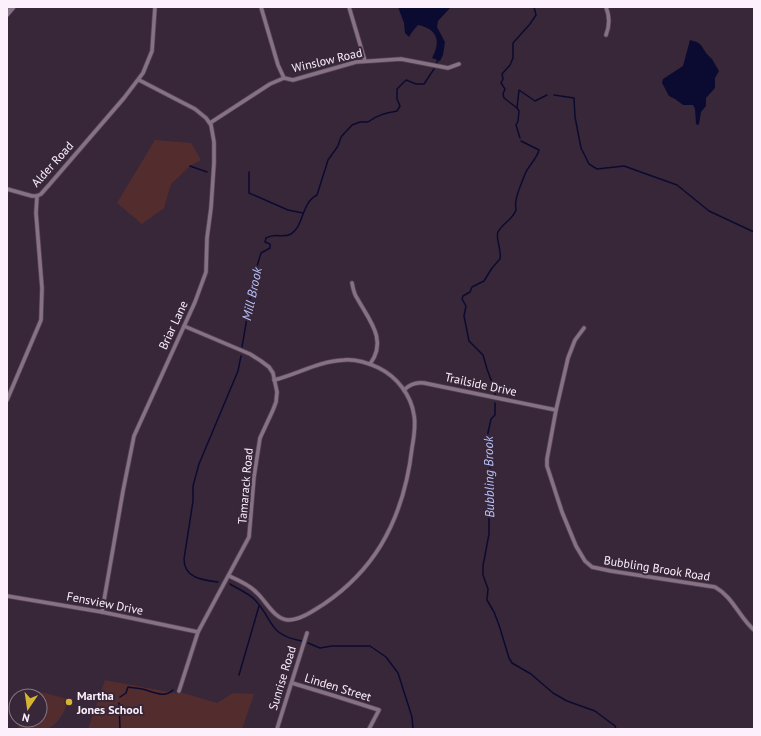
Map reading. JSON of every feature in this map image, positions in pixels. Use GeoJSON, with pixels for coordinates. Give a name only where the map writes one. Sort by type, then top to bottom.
{"type":"FeatureCollection","features":[{"type":"Feature","properties":{"kind":"street"},"geometry":{"type":"LineString","coordinates":[[7,14],[13,7]]}},
{"type":"Feature","properties":{"kind":"street","name":"Alder Road"},"geometry":{"type":"LineString","coordinates":[[7,400],[41,320],[42,288],[36,213],[37,196],[41,194],[49,185],[139,80],[152,51],[155,7]]}},
{"type":"Feature","properties":{"kind":"street"},"geometry":{"type":"LineString","coordinates":[[261,7],[278,65],[284,78]]}},
{"type":"Feature","properties":{"kind":"street"},"geometry":{"type":"LineString","coordinates":[[349,7],[365,61]]}},
{"type":"Feature","properties":{"kind":"street"},"geometry":{"type":"LineString","coordinates":[[606,7],[609,20],[606,35]]}},
{"type":"Feature","properties":{"kind":"street","name":"Winslow Road"},"geometry":{"type":"LineString","coordinates":[[210,122],[264,88],[284,78],[293,80],[356,62],[365,61],[401,59],[448,68],[459,64]]}},
{"type":"Feature","properties":{"kind":"street"},"geometry":{"type":"LineString","coordinates":[[139,80],[195,109],[210,122]]}},
{"type":"Feature","properties":{"kind":"street","name":"Briar Lane"},"geometry":{"type":"LineString","coordinates":[[102,612],[104,592],[134,436],[202,288],[206,272],[214,142],[210,122]]}},
{"type":"Feature","properties":{"kind":"street"},"geometry":{"type":"LineString","coordinates":[[7,189],[37,196]]}},
{"type":"Feature","properties":{"kind":"street"},"geometry":{"type":"LineString","coordinates":[[352,284],[356,297],[372,323],[378,344],[375,357],[370,364]]}},
{"type":"Feature","properties":{"kind":"street","name":"Tamarack Road"},"geometry":{"type":"LineString","coordinates":[[179,691],[198,632],[229,576],[251,531],[254,476],[260,438],[276,402],[277,392],[273,373],[269,367],[250,354],[184,326]]}},
{"type":"Feature","properties":{"kind":"street","name":"Bubbling Brook Road"},"geometry":{"type":"LineString","coordinates":[[584,328],[575,340],[568,358],[556,410],[547,466],[562,512],[576,546],[585,562],[592,567],[611,571],[715,587],[730,600],[754,630]]}},
{"type":"Feature","properties":{"kind":"street"},"geometry":{"type":"LineString","coordinates":[[229,576],[257,592],[276,615],[283,619],[288,620],[303,616],[314,610],[331,598],[358,574],[373,556],[390,529],[402,499],[410,473],[414,415],[409,399],[404,390],[388,373],[370,364],[356,360],[344,360],[307,368],[289,376],[274,380]]}},
{"type":"Feature","properties":{"kind":"street","name":"Trailside Drive"},"geometry":{"type":"LineString","coordinates":[[404,390],[409,385],[417,382],[556,410]]}},
{"type":"Feature","properties":{"kind":"street","name":"Fensview Drive"},"geometry":{"type":"LineString","coordinates":[[7,596],[102,612],[198,632]]}},
{"type":"Feature","properties":{"kind":"street","name":"Sunrise Road"},"geometry":{"type":"LineString","coordinates":[[277,729],[307,633]]}},
{"type":"Feature","properties":{"kind":"street","name":"Linden Street"},"geometry":{"type":"LineString","coordinates":[[292,683],[379,710],[369,729]]}},
{"type":"Feature","properties":{"kind":"shaded area"},"geometry":{"type":"Polygon","coordinates":[[[398,7],[451,7],[438,21],[437,27],[445,42],[443,55],[440,61],[432,58],[437,42],[434,33],[425,27],[418,25],[409,37],[405,33],[404,23],[398,7]]]}},
{"type":"Feature","properties":{"kind":"shaded area"},"geometry":{"type":"Polygon","coordinates":[[[690,40],[701,45],[719,71],[715,78],[715,88],[706,98],[706,106],[701,112],[698,125],[696,124],[695,109],[693,105],[683,105],[669,96],[662,83],[663,79],[683,66],[690,40]]]}},
{"type":"Feature","properties":{"kind":"shaded area"},"geometry":{"type":"Polygon","coordinates":[[[155,140],[191,143],[201,160],[190,166],[171,184],[164,208],[142,224],[117,203],[155,140]]]}},
{"type":"Feature","properties":{"kind":"shaded area"},"geometry":{"type":"Polygon","coordinates":[[[105,680],[174,693],[183,693],[217,703],[233,693],[254,694],[242,729],[88,729],[105,680]]]}},
{"type":"Feature","properties":{"kind":"shaded area"},"geometry":{"type":"Polygon","coordinates":[[[48,694],[68,699],[61,717],[51,727],[47,729],[41,730],[18,729],[48,728],[48,694]]]}},
{"type":"Feature","properties":{"kind":"waterway","name":"Bubbling Brook"},"geometry":{"type":"LineString","coordinates":[[520,138],[516,125],[519,111],[504,98],[503,94],[505,89],[501,83],[503,79],[502,74],[510,65],[513,58],[513,43],[536,15],[534,7]]}},
{"type":"Feature","properties":{"kind":"waterway","name":"Mill Brook"},"geometry":{"type":"LineString","coordinates":[[436,64],[439,58]]}},
{"type":"Feature","properties":{"kind":"waterway","name":"Mill Brook"},"geometry":{"type":"LineString","coordinates":[[242,347],[254,276],[261,253],[270,248],[270,244],[265,242],[266,238],[270,236],[285,236],[291,234],[295,230],[308,203],[317,195],[328,160],[338,146],[341,137],[352,125],[360,122],[368,122],[382,115],[397,111],[400,106],[397,99],[397,89],[406,80],[416,84],[424,84],[434,69]]}},
{"type":"Feature","properties":{"kind":"waterway"},"geometry":{"type":"LineString","coordinates":[[517,108],[519,90],[535,101],[547,95]]}},
{"type":"Feature","properties":{"kind":"waterway"},"geometry":{"type":"LineString","coordinates":[[554,95],[574,98],[575,117],[581,148],[589,164],[597,169],[624,166],[677,185],[709,211],[754,232]]}},
{"type":"Feature","properties":{"kind":"waterway","name":"Bubbling Brook"},"geometry":{"type":"LineString","coordinates":[[495,395],[483,355],[469,341],[464,316],[466,306],[462,299],[463,296],[470,292],[472,287],[484,281],[500,259],[497,234],[502,226],[515,213],[517,198],[526,171],[539,150],[521,141]]}},
{"type":"Feature","properties":{"kind":"waterway"},"geometry":{"type":"LineString","coordinates":[[190,166],[207,172]]}},
{"type":"Feature","properties":{"kind":"waterway"},"geometry":{"type":"LineString","coordinates":[[249,172],[249,193],[288,210],[303,213]]}},
{"type":"Feature","properties":{"kind":"waterway","name":"Mill Brook"},"geometry":{"type":"LineString","coordinates":[[218,582],[195,577],[187,570],[184,559],[193,501],[193,486],[199,464],[238,371],[241,356]]}},
{"type":"Feature","properties":{"kind":"waterway","name":"Bubbling Brook"},"geometry":{"type":"LineString","coordinates":[[495,403],[495,415],[491,419],[486,442],[491,459],[487,488],[492,509],[489,516],[489,534],[483,566],[483,575],[488,589],[487,600],[494,612],[512,663],[531,674],[553,693],[567,701],[595,711],[615,726],[616,729]]}},
{"type":"Feature","properties":{"kind":"waterway","name":"Mill Brook"},"geometry":{"type":"LineString","coordinates":[[230,584],[254,599],[272,625],[283,635],[302,641]]}},
{"type":"Feature","properties":{"kind":"waterway"},"geometry":{"type":"LineString","coordinates":[[239,675],[259,606]]}},
{"type":"Feature","properties":{"kind":"waterway","name":"Mill Brook"},"geometry":{"type":"LineString","coordinates":[[308,643],[320,648],[332,646],[370,646],[386,657],[398,673],[412,717],[413,729]]}},
{"type":"Feature","properties":{"kind":"waterway"},"geometry":{"type":"LineString","coordinates":[[120,697],[126,693],[128,687],[158,694],[166,694],[173,690]]}},
{"type":"Feature","properties":{"kind":"waterway"},"geometry":{"type":"LineString","coordinates":[[119,703],[120,729]]}},
{"type":"Feature","properties":{"kind":"place","name":"Martha Jones School"},"geometry":{"type":"Point","coordinates":[69,702]}}]}
